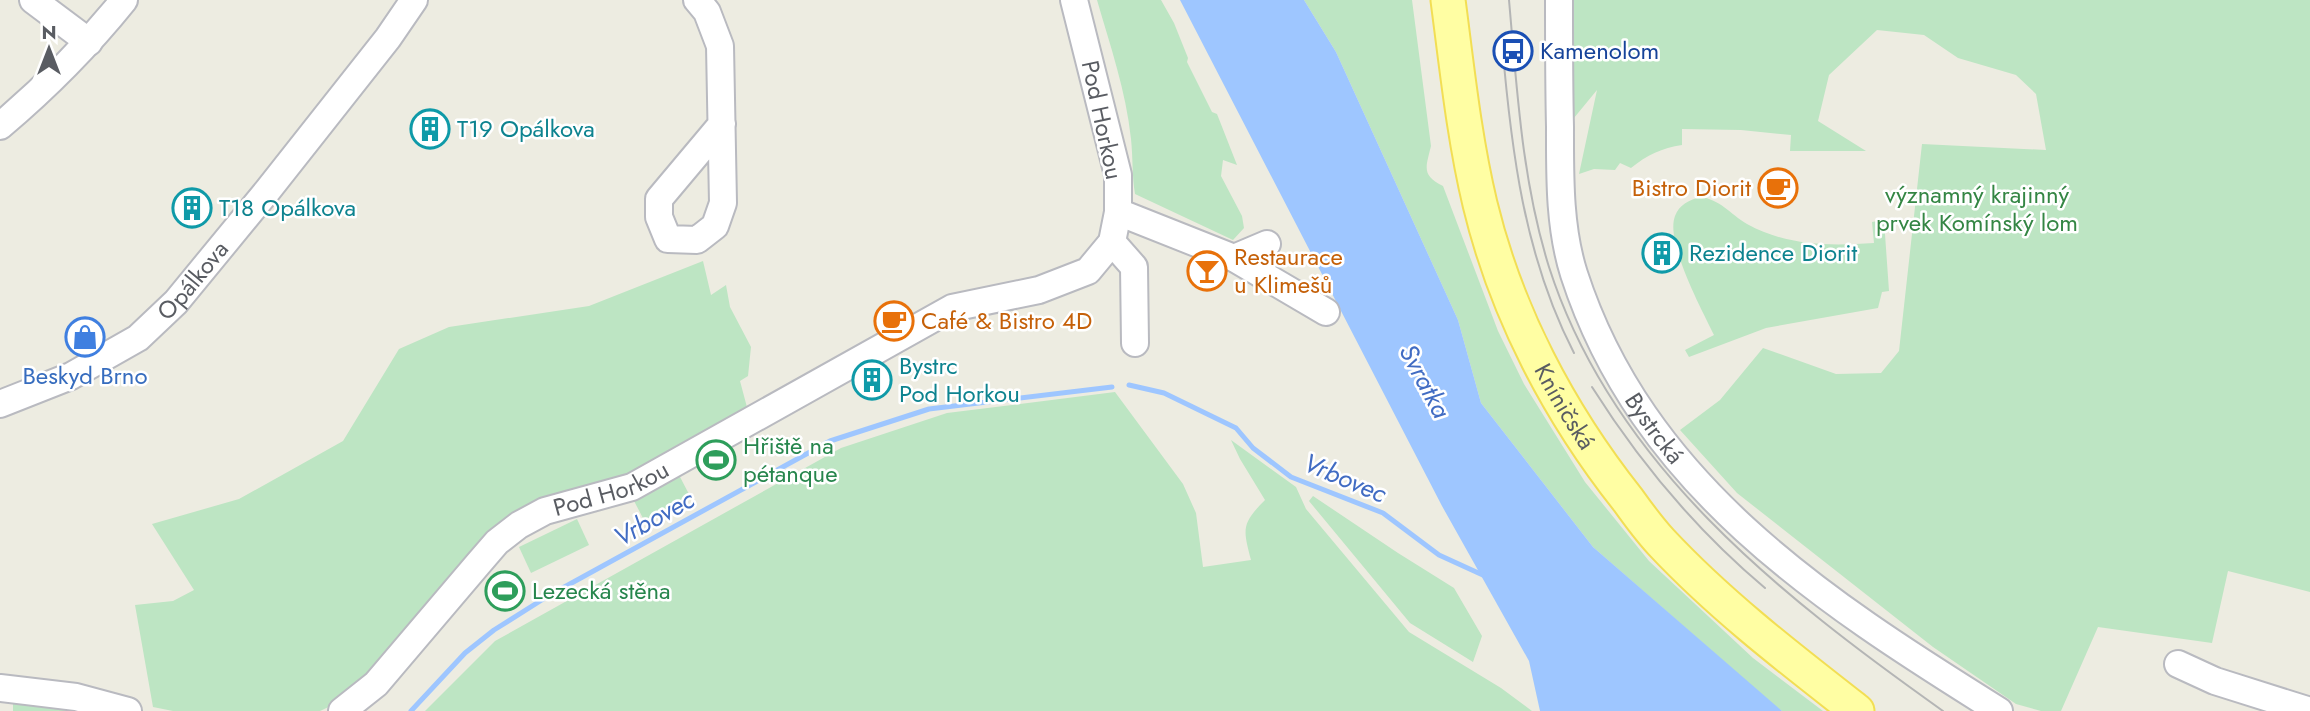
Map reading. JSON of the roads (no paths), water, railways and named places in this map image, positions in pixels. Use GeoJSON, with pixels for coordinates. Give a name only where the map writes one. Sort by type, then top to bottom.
{"type":"FeatureCollection","features":[{"type":"Feature","properties":{"kind":"main road","name":"Kníničská"},"geometry":{"type":"LineString","coordinates":[[1448,0],[1458,89],[1480,205],[1509,299],[1549,384],[1601,467],[1660,541],[1765,640],[1857,711]]}},
{"type":"Feature","properties":{"kind":"street"},"geometry":{"type":"LineString","coordinates":[[33,0],[89,42]]}},
{"type":"Feature","properties":{"kind":"street"},"geometry":{"type":"LineString","coordinates":[[0,126],[89,42],[124,0]]}},
{"type":"Feature","properties":{"kind":"street","name":"Opálkova"},"geometry":{"type":"LineString","coordinates":[[0,404],[71,376],[138,338],[176,302],[388,38],[414,0]]}},
{"type":"Feature","properties":{"kind":"street"},"geometry":{"type":"LineString","coordinates":[[697,0],[707,12],[720,46],[722,124]]}},
{"type":"Feature","properties":{"kind":"street","name":"Pod Horkou"},"geometry":{"type":"LineString","coordinates":[[342,711],[376,684],[478,564],[498,542],[519,525],[545,511],[632,487],[951,308],[1038,290],[1088,271],[1112,242],[1118,212],[1118,175],[1074,0]]}},
{"type":"Feature","properties":{"kind":"street","name":"Bystrcká"},"geometry":{"type":"LineString","coordinates":[[1559,0],[1559,182],[1565,228],[1574,273],[1612,366],[1634,402],[1680,463],[1743,530],[1817,589],[1891,642],[1999,711]]}},
{"type":"Feature","properties":{"kind":"street"},"geometry":{"type":"LineString","coordinates":[[1118,212],[1234,257],[1326,312]]}},
{"type":"Feature","properties":{"kind":"street"},"geometry":{"type":"LineString","coordinates":[[1112,242],[1134,267],[1135,343]]}},
{"type":"Feature","properties":{"kind":"street"},"geometry":{"type":"LineString","coordinates":[[1234,257],[1267,244]]}},
{"type":"Feature","properties":{"kind":"street"},"geometry":{"type":"LineString","coordinates":[[2178,664],[2215,681],[2310,711]]}},
{"type":"Feature","properties":{"kind":"street"},"geometry":{"type":"LineString","coordinates":[[0,688],[76,697],[128,711]]}},
{"type":"Feature","properties":{"kind":"water","name":"Svratka"},"geometry":{"type":"Polygon","coordinates":[[[1180,0],[1304,0],[1336,52],[1458,320],[1481,403],[1593,547],[1782,711],[1540,711],[1529,661],[1442,506],[1180,0]]]}},
{"type":"Feature","properties":{"kind":"waterway","name":"Vrbovec"},"geometry":{"type":"LineString","coordinates":[[1129,385],[1164,393],[1236,428],[1253,448],[1291,477],[1383,513],[1439,555],[1485,576]]}},
{"type":"Feature","properties":{"kind":"waterway","name":"Vrbovec"},"geometry":{"type":"LineString","coordinates":[[411,711],[465,653],[494,630],[548,596],[830,441],[929,409],[1112,387]]}},
{"type":"Feature","properties":{"kind":"tram line"},"geometry":{"type":"LineString","coordinates":[[1509,0],[1522,135],[1540,235],[1549,267],[1577,338],[1614,403],[1659,464],[1709,520],[1764,572],[1822,621],[1943,711]]}},
{"type":"Feature","properties":{"kind":"tram line"},"geometry":{"type":"LineString","coordinates":[[1502,42],[1516,162],[1532,240],[1543,279],[1574,353]]}},
{"type":"Feature","properties":{"kind":"tram line"},"geometry":{"type":"LineString","coordinates":[[1592,387],[1610,415],[1671,494],[1716,543],[1765,588]]}},
{"type":"Feature","properties":{"kind":"place","name":"Kamenolom"},"geometry":{"type":"Point","coordinates":[1513,51]}},
{"type":"Feature","properties":{"kind":"place","name":"T19 Opálkova"},"geometry":{"type":"Point","coordinates":[430,129]}},
{"type":"Feature","properties":{"kind":"place","name":"Bistro Diorit"},"geometry":{"type":"Point","coordinates":[1778,188]}},
{"type":"Feature","properties":{"kind":"place","name":"T18 Opálkova"},"geometry":{"type":"Point","coordinates":[192,208]}},
{"type":"Feature","properties":{"kind":"place","name":"Rezidence Diorit"},"geometry":{"type":"Point","coordinates":[1662,253]}},
{"type":"Feature","properties":{"kind":"place","name":"Restaurace u Klimešů"},"geometry":{"type":"Point","coordinates":[1207,271]}},
{"type":"Feature","properties":{"kind":"place","name":"Café & Bistro 4D"},"geometry":{"type":"Point","coordinates":[894,321]}},
{"type":"Feature","properties":{"kind":"place","name":"Beskyd Brno"},"geometry":{"type":"Point","coordinates":[85,337]}},
{"type":"Feature","properties":{"kind":"place","name":"Bystrc Pod Horkou"},"geometry":{"type":"Point","coordinates":[872,380]}},
{"type":"Feature","properties":{"kind":"place","name":"Hřiště na pétanque"},"geometry":{"type":"Point","coordinates":[716,460]}},
{"type":"Feature","properties":{"kind":"place","name":"Lezecká stěna"},"geometry":{"type":"Point","coordinates":[505,591]}},
{"type":"Feature","properties":{"kind":"park label","name":"významný krajinný prvek Komínský lom"},"geometry":{"type":"Point","coordinates":[1977,209]}}]}
